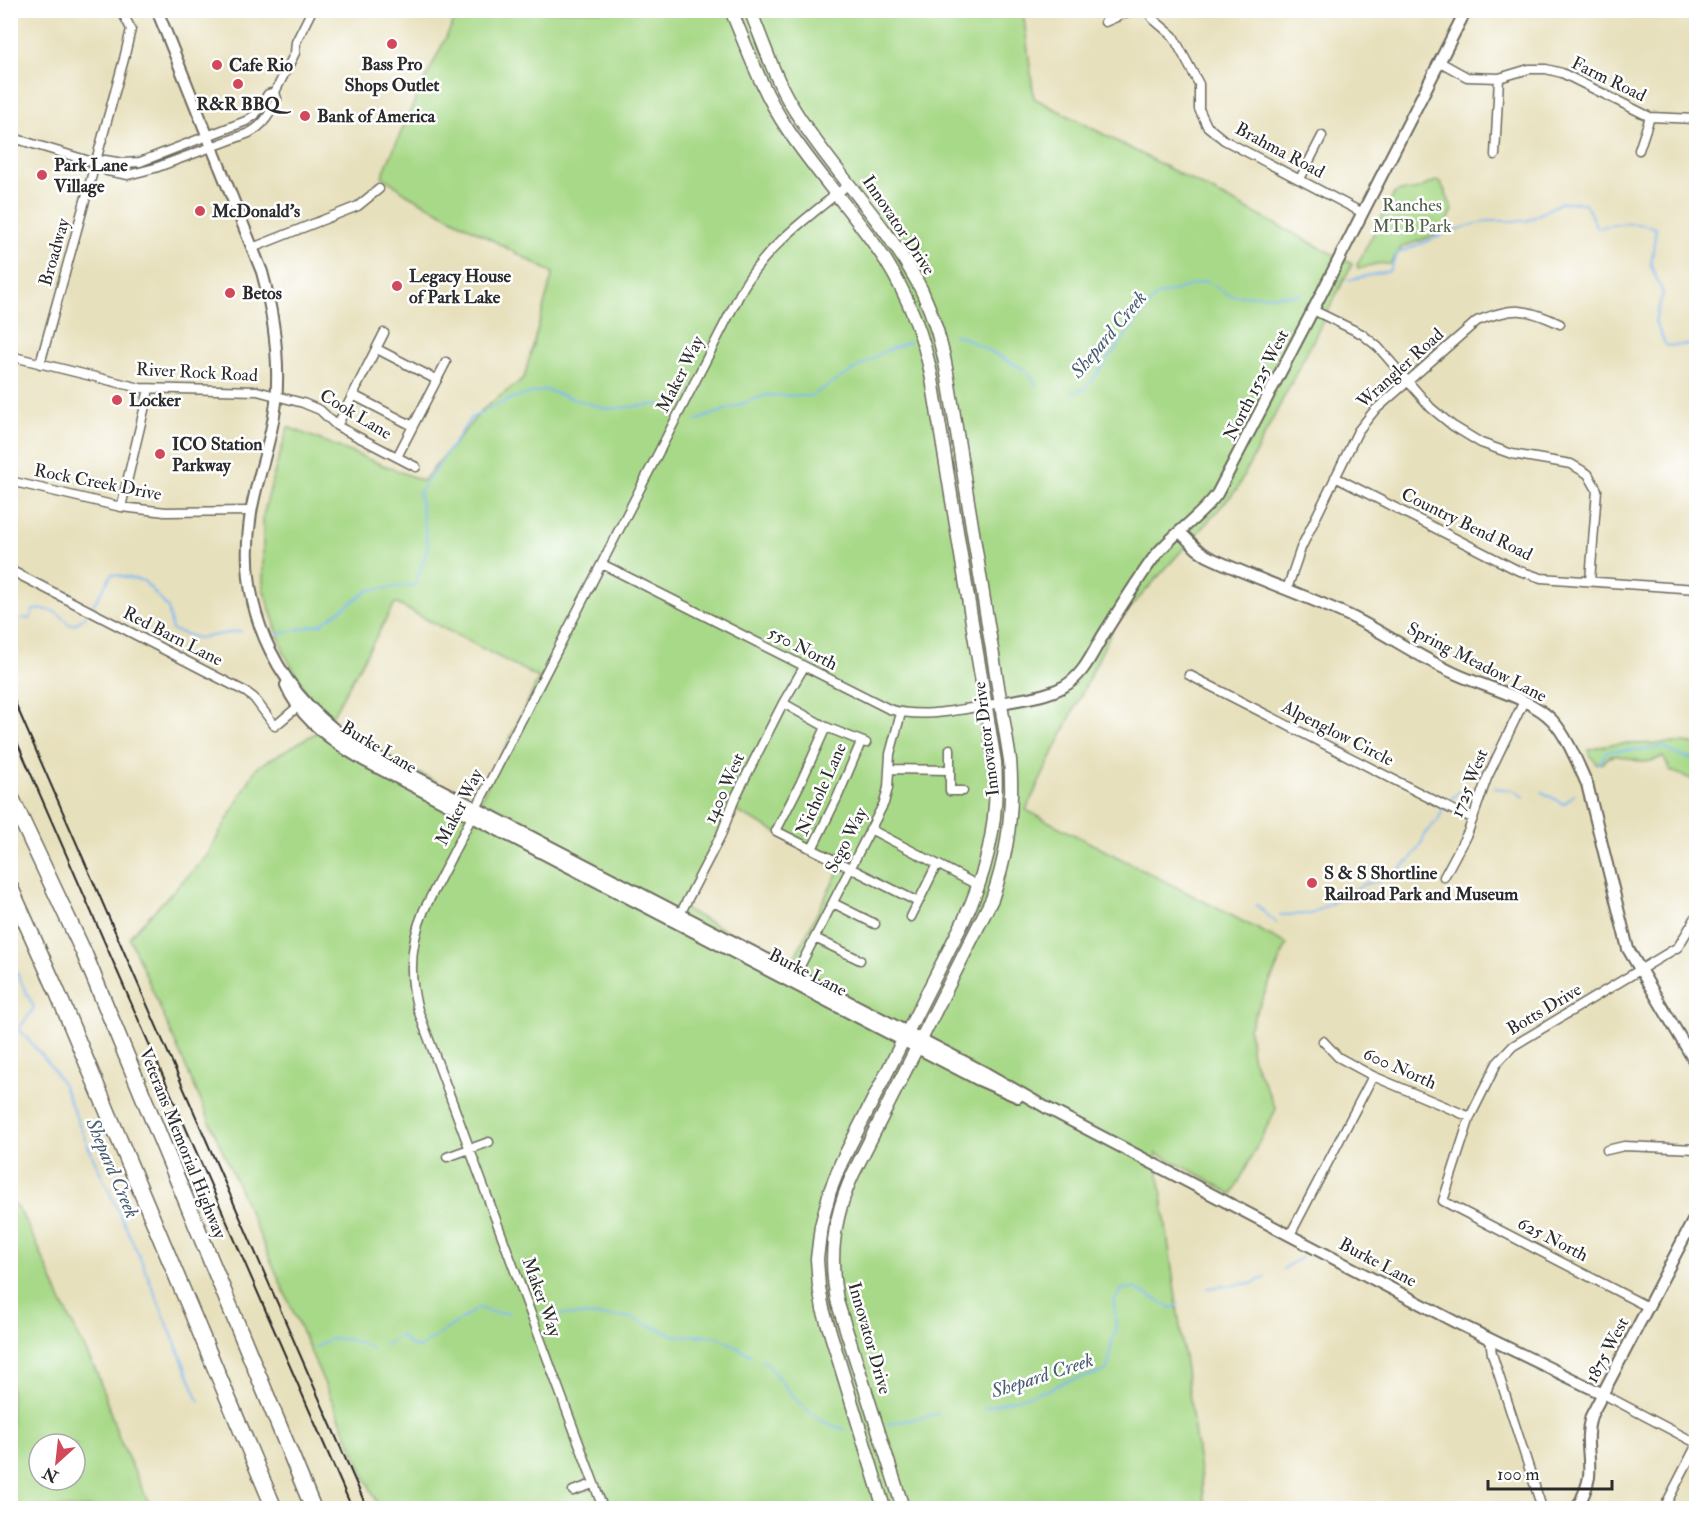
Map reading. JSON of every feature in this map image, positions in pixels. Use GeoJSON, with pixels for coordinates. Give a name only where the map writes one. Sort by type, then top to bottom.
{"type":"FeatureCollection","features":[{"type":"Feature","properties":{"kind":"highway","name":"Veterans Memorial Highway"},"geometry":{"type":"LineString","coordinates":[[10,795],[84,953],[313,1509]]}},
{"type":"Feature","properties":{"kind":"highway"},"geometry":{"type":"LineString","coordinates":[[10,887],[56,989],[274,1509]]}},
{"type":"Feature","properties":{"kind":"main road","name":"Innovator Drive"},"geometry":{"type":"LineString","coordinates":[[731,10],[774,108],[877,249],[894,276],[909,304],[925,348],[995,762],[995,808],[989,850],[979,886],[835,1176],[825,1208],[817,1259],[823,1309],[884,1509]]}},
{"type":"Feature","properties":{"kind":"main road","name":"Innovator Drive"},"geometry":{"type":"LineString","coordinates":[[750,10],[775,72],[793,108],[895,246],[929,306],[940,341],[950,390],[1010,760],[1011,817],[1006,850],[996,886],[986,912],[848,1186],[837,1222],[833,1257],[838,1304],[903,1509]]}},
{"type":"Feature","properties":{"kind":"street","name":"Broadway"},"geometry":{"type":"LineString","coordinates":[[40,364],[131,29],[121,10]]}},
{"type":"Feature","properties":{"kind":"street","name":"Burke Lane"},"geometry":{"type":"LineString","coordinates":[[157,10],[252,248],[267,289],[274,322],[278,354],[276,396],[271,436],[252,511],[248,556],[252,599],[259,623],[267,645],[301,704],[356,745],[475,813],[920,1043],[995,1087],[1045,1107],[1490,1339],[1603,1394],[1696,1445]]}},
{"type":"Feature","properties":{"kind":"street"},"geometry":{"type":"LineString","coordinates":[[10,137],[96,163],[105,160],[123,163],[140,162],[210,141],[251,119],[268,94],[275,92],[295,53],[296,42],[312,10]]}},
{"type":"Feature","properties":{"kind":"street"},"geometry":{"type":"LineString","coordinates":[[1105,22],[1133,10]]}},
{"type":"Feature","properties":{"kind":"street","name":"Brahma Road"},"geometry":{"type":"LineString","coordinates":[[1147,10],[1153,19],[1173,36],[1199,84],[1199,109],[1207,126],[1224,140],[1363,213]]}},
{"type":"Feature","properties":{"kind":"street","name":"North 1525 West"},"geometry":{"type":"LineString","coordinates":[[1001,703],[1054,691],[1077,677],[1087,665],[1105,631],[1153,559],[1164,545],[1204,511],[1222,486],[1466,10]]}},
{"type":"Feature","properties":{"kind":"street","name":"Farm Road"},"geometry":{"type":"LineString","coordinates":[[1440,62],[1467,77],[1499,78],[1529,69],[1546,69],[1562,73],[1650,117],[1696,119]]}},
{"type":"Feature","properties":{"kind":"street"},"geometry":{"type":"LineString","coordinates":[[1495,155],[1499,78]]}},
{"type":"Feature","properties":{"kind":"street"},"geometry":{"type":"LineString","coordinates":[[1639,150],[1650,117]]}},
{"type":"Feature","properties":{"kind":"street"},"geometry":{"type":"LineString","coordinates":[[1300,179],[1322,136]]}},
{"type":"Feature","properties":{"kind":"street","name":"Maker Way"},"geometry":{"type":"LineString","coordinates":[[603,1509],[418,1010],[412,985],[411,962],[414,940],[420,920],[748,279],[777,243],[849,184]]}},
{"type":"Feature","properties":{"kind":"street"},"geometry":{"type":"LineString","coordinates":[[252,248],[358,206],[379,189]]}},
{"type":"Feature","properties":{"kind":"street"},"geometry":{"type":"LineString","coordinates":[[1313,310],[1362,334],[1378,347],[1431,408],[1453,426],[1481,443],[1512,454],[1571,464],[1588,474],[1597,490],[1590,581]]}},
{"type":"Feature","properties":{"kind":"street","name":"Wrangler Road"},"geometry":{"type":"LineString","coordinates":[[1287,589],[1301,548],[1335,477],[1358,431],[1374,411],[1477,321],[1497,313],[1516,310],[1537,313],[1560,324]]}},
{"type":"Feature","properties":{"kind":"street"},"geometry":{"type":"LineString","coordinates":[[337,426],[384,333]]}},
{"type":"Feature","properties":{"kind":"street"},"geometry":{"type":"LineString","coordinates":[[377,348],[437,380]]}},
{"type":"Feature","properties":{"kind":"street","name":"River Rock Road"},"geometry":{"type":"LineString","coordinates":[[10,356],[149,389],[257,391],[276,396]]}},
{"type":"Feature","properties":{"kind":"street"},"geometry":{"type":"LineString","coordinates":[[397,457],[446,362]]}},
{"type":"Feature","properties":{"kind":"street"},"geometry":{"type":"LineString","coordinates":[[121,507],[149,389]]}},
{"type":"Feature","properties":{"kind":"street"},"geometry":{"type":"LineString","coordinates":[[353,395],[413,426]]}},
{"type":"Feature","properties":{"kind":"street","name":"Cook Lane"},"geometry":{"type":"LineString","coordinates":[[276,396],[315,408],[337,426],[416,467]]}},
{"type":"Feature","properties":{"kind":"street","name":"Country Bend Road"},"geometry":{"type":"LineString","coordinates":[[1335,477],[1517,570],[1541,578],[1696,589]]}},
{"type":"Feature","properties":{"kind":"street","name":"Rock Creek Drive"},"geometry":{"type":"LineString","coordinates":[[10,481],[121,507],[166,512],[252,511]]}},
{"type":"Feature","properties":{"kind":"street","name":"Spring Meadow Lane"},"geometry":{"type":"LineString","coordinates":[[1180,532],[1207,556],[1353,617],[1454,673],[1524,701],[1552,720],[1576,760],[1587,784],[1628,949],[1696,1064]]}},
{"type":"Feature","properties":{"kind":"street","name":"550 North"},"geometry":{"type":"LineString","coordinates":[[602,564],[881,706],[901,713],[925,714],[1001,703]]}},
{"type":"Feature","properties":{"kind":"street","name":"Red Barn Lane"},"geometry":{"type":"LineString","coordinates":[[10,570],[246,692],[274,726],[301,704]]}},
{"type":"Feature","properties":{"kind":"street","name":"1400 West"},"geometry":{"type":"LineString","coordinates":[[678,918],[721,835],[732,804],[783,703],[804,667]]}},
{"type":"Feature","properties":{"kind":"street","name":"Alpenglow Circle"},"geometry":{"type":"LineString","coordinates":[[1189,675],[1455,811],[1473,818]]}},
{"type":"Feature","properties":{"kind":"street","name":"1725 West"},"geometry":{"type":"LineString","coordinates":[[1444,877],[1468,832],[1487,778],[1524,701]]}},
{"type":"Feature","properties":{"kind":"street"},"geometry":{"type":"LineString","coordinates":[[783,703],[826,727],[776,831],[918,902]]}},
{"type":"Feature","properties":{"kind":"street","name":"Sego Way"},"geometry":{"type":"LineString","coordinates":[[796,974],[884,802],[888,788],[890,754],[901,713]]}},
{"type":"Feature","properties":{"kind":"street","name":"Nichole Lane"},"geometry":{"type":"LineString","coordinates":[[812,849],[863,743],[826,727]]}},
{"type":"Feature","properties":{"kind":"street"},"geometry":{"type":"LineString","coordinates":[[950,749],[950,791],[963,791]]}},
{"type":"Feature","properties":{"kind":"street"},"geometry":{"type":"LineString","coordinates":[[889,769],[950,770]]}},
{"type":"Feature","properties":{"kind":"street"},"geometry":{"type":"LineString","coordinates":[[870,829],[979,886]]}},
{"type":"Feature","properties":{"kind":"street"},"geometry":{"type":"LineString","coordinates":[[911,917],[937,864]]}},
{"type":"Feature","properties":{"kind":"street"},"geometry":{"type":"LineString","coordinates":[[833,903],[875,924]]}},
{"type":"Feature","properties":{"kind":"street","name":"Burke Lane"},"geometry":{"type":"LineString","coordinates":[[678,918],[796,974],[905,1036]]}},
{"type":"Feature","properties":{"kind":"street","name":"Botts Drive"},"geometry":{"type":"LineString","coordinates":[[1443,1201],[1470,1117],[1497,1063],[1513,1046],[1678,947],[1696,918]]}},
{"type":"Feature","properties":{"kind":"street"},"geometry":{"type":"LineString","coordinates":[[815,938],[860,960]]}},
{"type":"Feature","properties":{"kind":"street","name":"600 North"},"geometry":{"type":"LineString","coordinates":[[1323,1041],[1338,1057],[1373,1076],[1470,1117]]}},
{"type":"Feature","properties":{"kind":"street"},"geometry":{"type":"LineString","coordinates":[[1290,1235],[1373,1076]]}},
{"type":"Feature","properties":{"kind":"street"},"geometry":{"type":"LineString","coordinates":[[447,1157],[489,1142]]}},
{"type":"Feature","properties":{"kind":"street"},"geometry":{"type":"LineString","coordinates":[[1607,1150],[1624,1146],[1696,1149]]}},
{"type":"Feature","properties":{"kind":"street","name":"625 North"},"geometry":{"type":"LineString","coordinates":[[1443,1201],[1648,1307]]}},
{"type":"Feature","properties":{"kind":"street","name":"1875 West"},"geometry":{"type":"LineString","coordinates":[[1577,1509],[1588,1479],[1587,1428],[1696,1215]]}},
{"type":"Feature","properties":{"kind":"street"},"geometry":{"type":"LineString","coordinates":[[1490,1339],[1492,1354],[1542,1509]]}},
{"type":"Feature","properties":{"kind":"street"},"geometry":{"type":"LineString","coordinates":[[1664,1509],[1696,1445]]}},
{"type":"Feature","properties":{"kind":"street"},"geometry":{"type":"LineString","coordinates":[[573,1491],[593,1484]]}},
{"type":"Feature","properties":{"kind":"green space"},"geometry":{"type":"Polygon","coordinates":[[[459,11],[1023,11],[1034,98],[1352,264],[1237,489],[1114,626],[1026,810],[1287,944],[1249,1028],[1252,1057],[1276,1109],[1232,1195],[1202,1176],[1156,1153],[1205,1508],[379,1508],[129,937],[206,857],[257,767],[326,727],[284,653],[263,588],[263,516],[288,427],[423,481],[482,410],[524,378],[553,273],[407,194],[382,176],[415,100],[459,11]],[[395,603],[326,727],[479,803],[539,678],[395,603]],[[732,809],[682,908],[791,964],[841,866],[732,809]]]}},
{"type":"Feature","properties":{"kind":"green space","name":"Ranches MTB Park"},"geometry":{"type":"Polygon","coordinates":[[[1439,181],[1453,210],[1444,230],[1402,247],[1390,264],[1358,268],[1357,265],[1394,194],[1439,181]]]}},
{"type":"Feature","properties":{"kind":"green space"},"geometry":{"type":"Polygon","coordinates":[[[1684,743],[1696,745],[1696,781],[1671,771],[1663,757],[1644,762],[1622,756],[1611,756],[1603,763],[1596,764],[1588,750],[1612,744],[1684,743]]]}},
{"type":"Feature","properties":{"kind":"green space"},"geometry":{"type":"Polygon","coordinates":[[[11,1202],[19,1209],[97,1373],[119,1438],[151,1508],[11,1508],[11,1202]]]}},
{"type":"Feature","properties":{"kind":"waterway","name":"Shepard Creek"},"geometry":{"type":"LineString","coordinates":[[1348,280],[1389,271],[1398,253],[1452,231],[1487,221],[1527,221],[1562,202],[1585,203],[1597,228],[1627,224],[1641,224],[1656,228],[1651,266],[1663,293],[1655,321],[1666,346],[1696,344]]}},
{"type":"Feature","properties":{"kind":"waterway","name":"Shepard Creek"},"geometry":{"type":"LineString","coordinates":[[1073,392],[1085,389],[1156,296],[1206,281],[1231,296],[1302,295]]}},
{"type":"Feature","properties":{"kind":"waterway","name":"Shepard Creek"},"geometry":{"type":"LineString","coordinates":[[954,335],[961,336],[1025,370],[1037,386]]}},
{"type":"Feature","properties":{"kind":"waterway","name":"Shepard Creek"},"geometry":{"type":"LineString","coordinates":[[695,421],[766,395],[811,396],[883,352],[909,342]]}},
{"type":"Feature","properties":{"kind":"waterway","name":"Shepard Creek"},"geometry":{"type":"LineString","coordinates":[[278,634],[321,624],[369,590],[415,585],[428,547],[419,493],[471,418],[512,398],[545,390],[606,409],[661,404]]}},
{"type":"Feature","properties":{"kind":"waterway","name":"Shepard Creek"},"geometry":{"type":"LineString","coordinates":[[92,607],[112,574],[144,581],[168,608],[172,630],[198,638],[241,631]]}},
{"type":"Feature","properties":{"kind":"waterway","name":"Shepard Creek"},"geometry":{"type":"LineString","coordinates":[[23,618],[30,619],[33,610],[44,609],[57,613],[69,625],[77,623],[86,615]]}},
{"type":"Feature","properties":{"kind":"waterway","name":"Shepard Creek"},"geometry":{"type":"LineString","coordinates":[[10,623],[19,620]]}},
{"type":"Feature","properties":{"kind":"waterway"},"geometry":{"type":"LineString","coordinates":[[1599,764],[1607,751],[1664,747],[1673,753],[1696,760]]}},
{"type":"Feature","properties":{"kind":"waterway"},"geometry":{"type":"LineString","coordinates":[[1494,788],[1513,790],[1525,798]]}},
{"type":"Feature","properties":{"kind":"waterway"},"geometry":{"type":"LineString","coordinates":[[1447,803],[1460,791]]}},
{"type":"Feature","properties":{"kind":"waterway"},"geometry":{"type":"LineString","coordinates":[[1542,792],[1564,804],[1575,794]]}},
{"type":"Feature","properties":{"kind":"waterway"},"geometry":{"type":"LineString","coordinates":[[1349,893],[1362,885],[1390,877],[1410,860],[1421,845],[1425,833],[1438,820],[1444,807]]}},
{"type":"Feature","properties":{"kind":"waterway"},"geometry":{"type":"LineString","coordinates":[[1280,915],[1311,914],[1341,898]]}},
{"type":"Feature","properties":{"kind":"waterway"},"geometry":{"type":"LineString","coordinates":[[1257,905],[1276,923]]}},
{"type":"Feature","properties":{"kind":"waterway","name":"Shepard Creek"},"geometry":{"type":"LineString","coordinates":[[10,959],[34,1008],[19,1029],[48,1062],[63,1085],[89,1148],[142,1262],[199,1401]]}},
{"type":"Feature","properties":{"kind":"waterway","name":"Shepard Creek"},"geometry":{"type":"LineString","coordinates":[[1283,1269],[1302,1257]]}},
{"type":"Feature","properties":{"kind":"waterway","name":"Shepard Creek"},"geometry":{"type":"LineString","coordinates":[[1208,1288],[1253,1283],[1266,1277]]}},
{"type":"Feature","properties":{"kind":"waterway","name":"Shepard Creek"},"geometry":{"type":"LineString","coordinates":[[984,1408],[1048,1390],[1066,1381],[1102,1373],[1107,1369],[1116,1330],[1114,1301],[1122,1289],[1134,1288],[1172,1308],[1179,1304]]}},
{"type":"Feature","properties":{"kind":"waterway","name":"Shepard Creek"},"geometry":{"type":"LineString","coordinates":[[385,1345],[400,1335],[410,1345],[419,1348],[478,1308],[495,1313],[509,1313]]}},
{"type":"Feature","properties":{"kind":"waterway","name":"Shepard Creek"},"geometry":{"type":"LineString","coordinates":[[551,1314],[629,1317],[676,1336],[718,1337],[751,1355]]}},
{"type":"Feature","properties":{"kind":"waterway","name":"Shepard Creek"},"geometry":{"type":"LineString","coordinates":[[316,1347],[334,1339],[346,1339],[373,1349]]}},
{"type":"Feature","properties":{"kind":"waterway","name":"Shepard Creek"},"geometry":{"type":"LineString","coordinates":[[761,1360],[767,1363],[791,1394],[809,1412],[831,1425],[844,1429]]}},
{"type":"Feature","properties":{"kind":"waterway","name":"Shepard Creek"},"geometry":{"type":"LineString","coordinates":[[887,1424],[939,1414]]}},
{"type":"Feature","properties":{"kind":"railway"},"geometry":{"type":"LineString","coordinates":[[10,691],[367,1508]]}},
{"type":"Feature","properties":{"kind":"railway"},"geometry":{"type":"LineString","coordinates":[[10,726],[352,1508]]}},
{"type":"Feature","properties":{"kind":"place","name":"Bass Pro Shops Outlet"},"geometry":{"type":"Point","coordinates":[392,44]}},
{"type":"Feature","properties":{"kind":"place","name":"Cafe Rio"},"geometry":{"type":"Point","coordinates":[217,65]}},
{"type":"Feature","properties":{"kind":"place","name":"R&R BBQ"},"geometry":{"type":"Point","coordinates":[238,84]}},
{"type":"Feature","properties":{"kind":"place","name":"Bank of America"},"geometry":{"type":"Point","coordinates":[305,116]}},
{"type":"Feature","properties":{"kind":"place","name":"Park Lane Village"},"geometry":{"type":"Point","coordinates":[42,175]}},
{"type":"Feature","properties":{"kind":"place","name":"McDonald's"},"geometry":{"type":"Point","coordinates":[200,211]}},
{"type":"Feature","properties":{"kind":"place","name":"Legacy House of Park Lake"},"geometry":{"type":"Point","coordinates":[397,286]}},
{"type":"Feature","properties":{"kind":"place","name":"Betos"},"geometry":{"type":"Point","coordinates":[230,293]}},
{"type":"Feature","properties":{"kind":"place","name":"Locker"},"geometry":{"type":"Point","coordinates":[117,400]}},
{"type":"Feature","properties":{"kind":"place","name":"ICO Station Parkway"},"geometry":{"type":"Point","coordinates":[160,454]}},
{"type":"Feature","properties":{"kind":"place","name":"S & S Shortline Railroad Park and Museum"},"geometry":{"type":"Point","coordinates":[1312,883]}}]}
